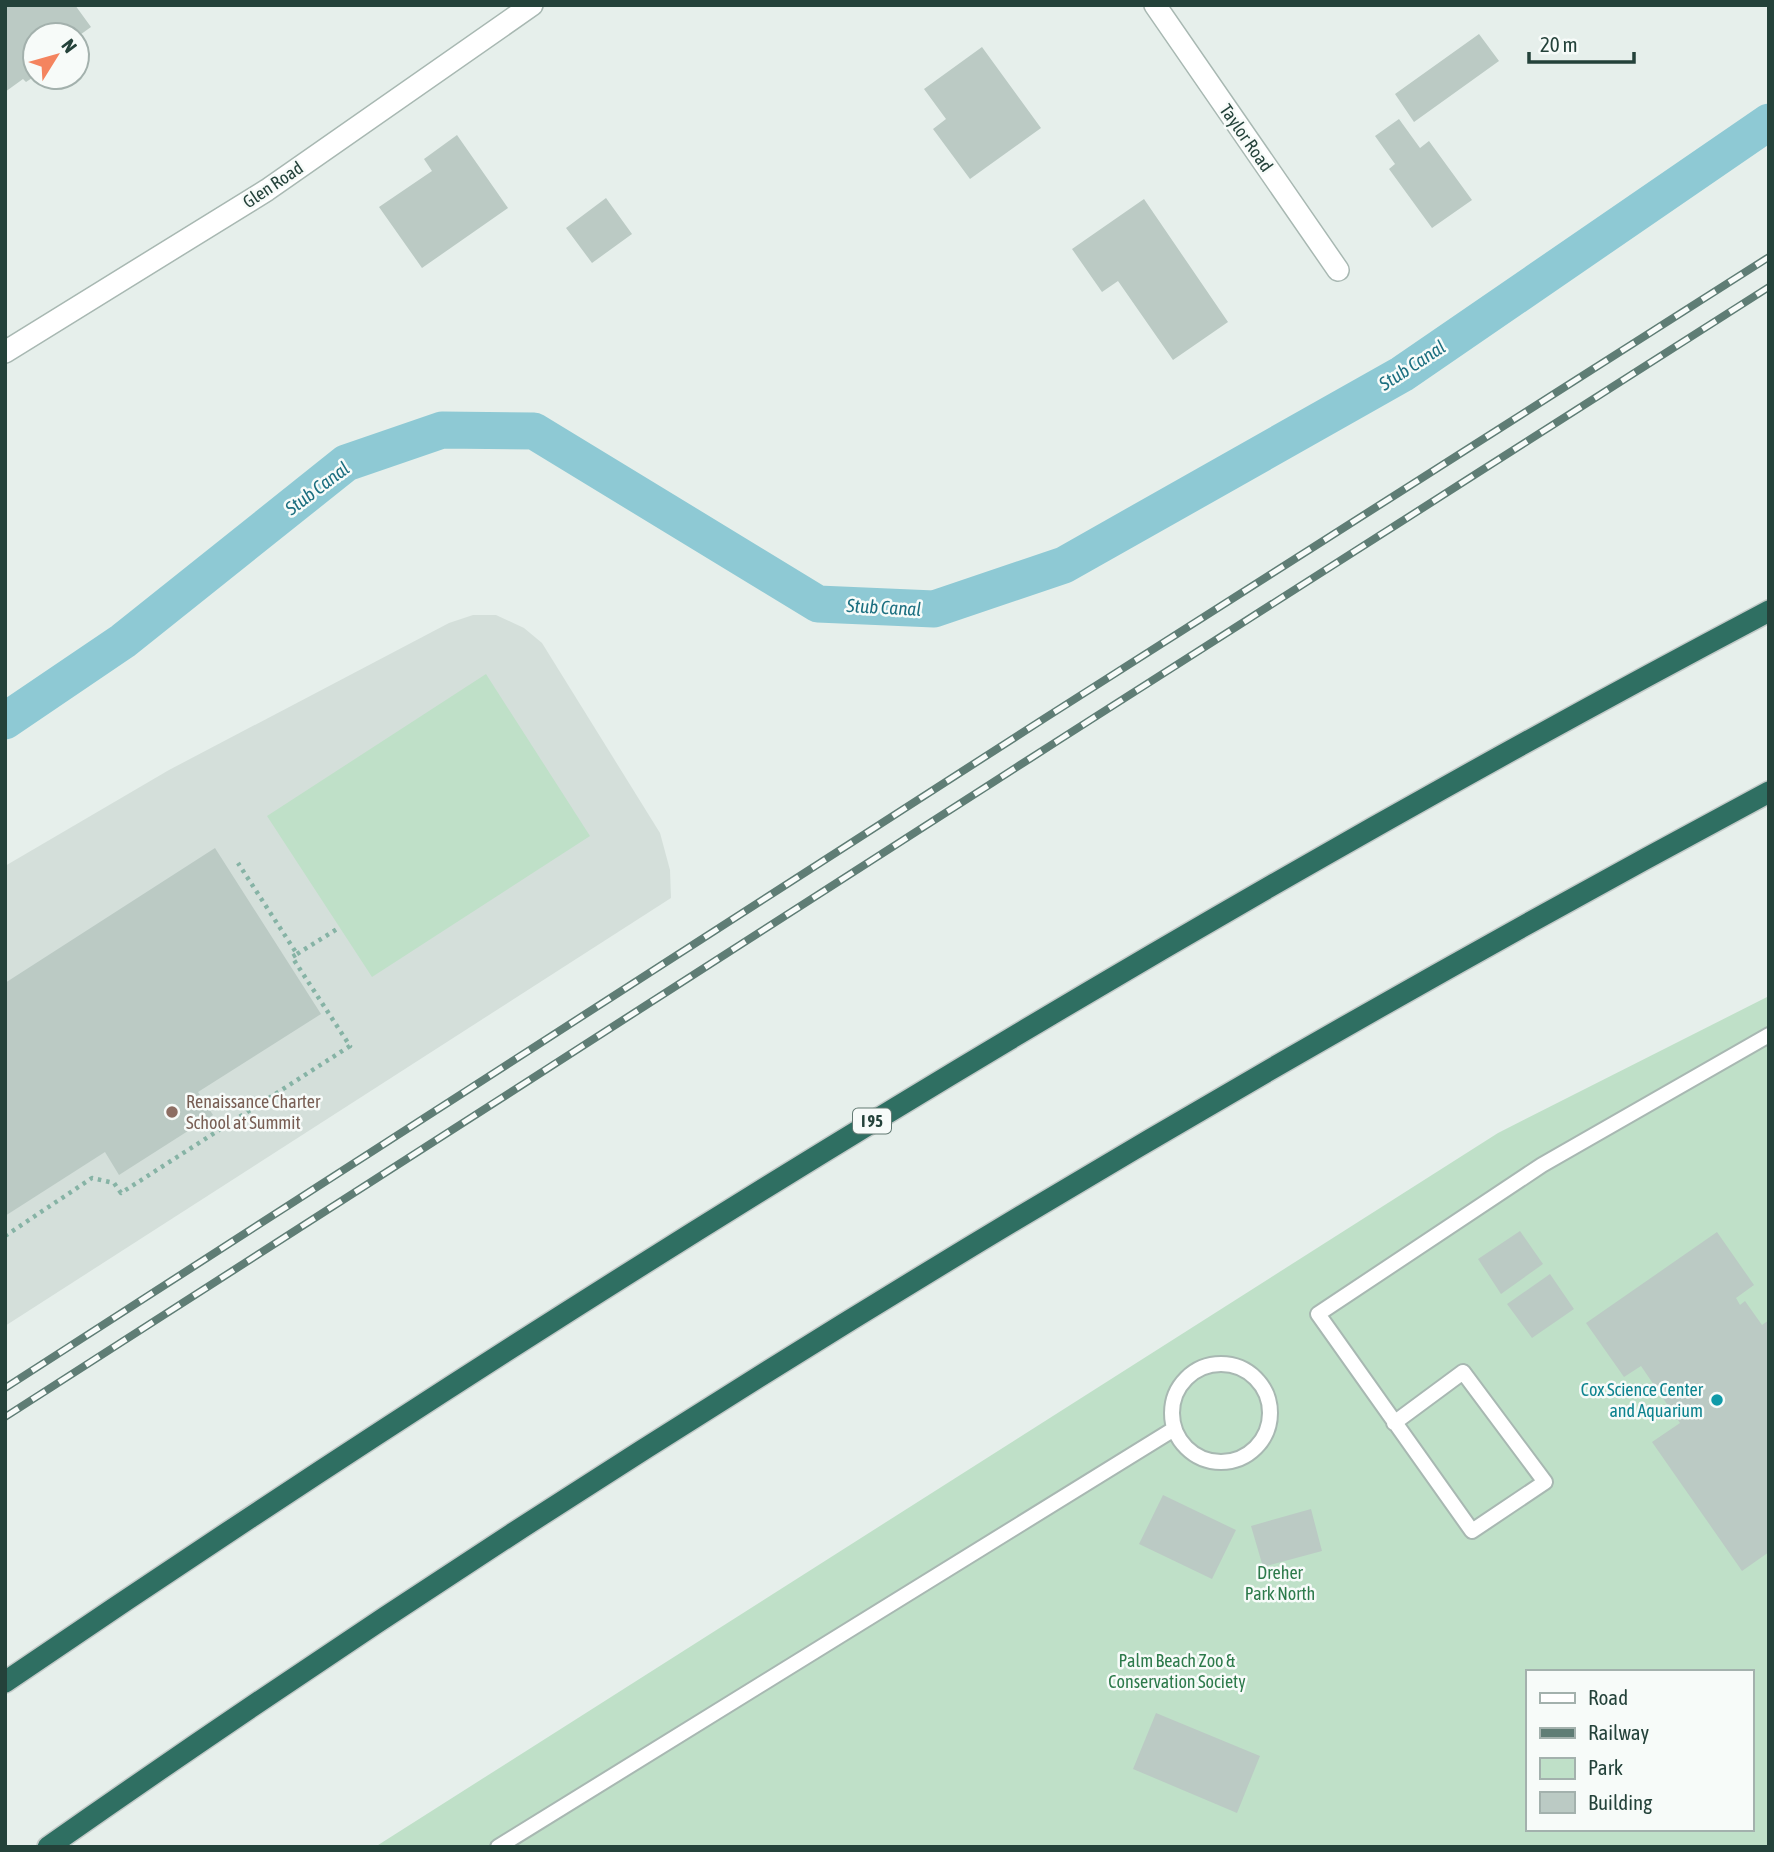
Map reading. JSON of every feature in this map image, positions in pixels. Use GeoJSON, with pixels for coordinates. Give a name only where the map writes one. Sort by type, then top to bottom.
{"type":"FeatureCollection","features":[{"type":"Feature","properties":{"kind":"highway","name":"I 95"},"geometry":{"type":"LineString","coordinates":[[5,1682],[435,1394],[915,1095],[1102,983],[1399,813],[1769,611]]}},
{"type":"Feature","properties":{"kind":"highway"},"geometry":{"type":"LineString","coordinates":[[48,1847],[206,1737],[442,1580],[634,1455],[850,1321],[1188,1117],[1510,933],[1769,792]]}},
{"type":"Feature","properties":{"kind":"street","name":"Glen Road"},"geometry":{"type":"LineString","coordinates":[[5,352],[267,190],[532,5]]}},
{"type":"Feature","properties":{"kind":"street","name":"Taylor Road"},"geometry":{"type":"LineString","coordinates":[[1155,5],[1338,270]]}},
{"type":"Feature","properties":{"kind":"lane"},"geometry":{"type":"LineString","coordinates":[[1394,1423],[1463,1372],[1545,1482],[1472,1531],[1394,1423],[1318,1314],[1542,1165],[1769,1035]]}},
{"type":"Feature","properties":{"kind":"lane"},"geometry":{"type":"LineString","coordinates":[[1216,1363],[1233,1364],[1258,1380],[1267,1394],[1271,1410],[1270,1424],[1263,1440],[1249,1455],[1233,1461],[1209,1461],[1182,1444],[1174,1429],[1172,1406],[1177,1390],[1186,1378],[1200,1368],[1216,1363]]}},
{"type":"Feature","properties":{"kind":"lane"},"geometry":{"type":"LineString","coordinates":[[498,1847],[1174,1429]]}},
{"type":"Feature","properties":{"kind":"path"},"geometry":{"type":"LineString","coordinates":[[238,863],[297,954]]}},
{"type":"Feature","properties":{"kind":"path"},"geometry":{"type":"LineString","coordinates":[[5,1236],[92,1178],[114,1183],[121,1194],[350,1046],[292,957],[337,929]]}},
{"type":"Feature","properties":{"kind":"shaded area","name":"Renaissance Charter School at Summit"},"geometry":{"type":"Polygon","coordinates":[[[473,615],[496,615],[524,628],[542,643],[660,833],[670,870],[671,898],[5,1326],[5,866],[169,770],[449,623],[473,615]]]}},
{"type":"Feature","properties":{"kind":"green space"},"geometry":{"type":"Polygon","coordinates":[[[486,674],[590,836],[372,977],[267,816],[486,674]]]}},
{"type":"Feature","properties":{"kind":"green space","name":"Dreher Park North"},"geometry":{"type":"Polygon","coordinates":[[[1769,996],[1769,1847],[375,1847],[1498,1133],[1769,996]]]}},
{"type":"Feature","properties":{"kind":"building"},"geometry":{"type":"Polygon","coordinates":[[[5,5],[75,5],[87,21],[21,21],[21,80],[5,92],[5,5]]]}},
{"type":"Feature","properties":{"kind":"building"},"geometry":{"type":"Polygon","coordinates":[[[1479,34],[1499,61],[1414,122],[1395,94],[1479,34]]]}},
{"type":"Feature","properties":{"kind":"building"},"geometry":{"type":"Polygon","coordinates":[[[982,47],[1041,128],[970,179],[933,129],[946,119],[924,89],[982,47]]]}},
{"type":"Feature","properties":{"kind":"building"},"geometry":{"type":"Polygon","coordinates":[[[1399,119],[1420,148],[1429,141],[1472,200],[1432,228],[1389,169],[1395,164],[1375,136],[1399,119]]]}},
{"type":"Feature","properties":{"kind":"building"},"geometry":{"type":"Polygon","coordinates":[[[457,135],[508,208],[422,268],[379,207],[432,171],[424,159],[457,135]]]}},
{"type":"Feature","properties":{"kind":"building"},"geometry":{"type":"Polygon","coordinates":[[[606,198],[632,234],[592,263],[566,228],[606,198]]]}},
{"type":"Feature","properties":{"kind":"building"},"geometry":{"type":"Polygon","coordinates":[[[1144,199],[1228,322],[1173,360],[1118,281],[1102,292],[1072,249],[1144,199]]]}},
{"type":"Feature","properties":{"kind":"building","name":"Renaissance Charter School at Summit"},"geometry":{"type":"Polygon","coordinates":[[[215,848],[321,1014],[198,1092],[213,1115],[119,1175],[105,1152],[5,1216],[5,983],[215,848]]]}},
{"type":"Feature","properties":{"kind":"building"},"geometry":{"type":"Polygon","coordinates":[[[1520,1231],[1543,1264],[1501,1294],[1478,1259],[1520,1231]]]}},
{"type":"Feature","properties":{"kind":"building","name":"Cox Science Center and Aquarium"},"geometry":{"type":"Polygon","coordinates":[[[1717,1232],[1754,1285],[1736,1298],[1740,1305],[1745,1301],[1762,1325],[1769,1320],[1769,1552],[1742,1571],[1652,1442],[1680,1423],[1641,1366],[1624,1377],[1586,1323],[1717,1232]]]}},
{"type":"Feature","properties":{"kind":"building"},"geometry":{"type":"Polygon","coordinates":[[[1550,1274],[1574,1309],[1532,1338],[1507,1304],[1550,1274]]]}},
{"type":"Feature","properties":{"kind":"building"},"geometry":{"type":"Polygon","coordinates":[[[1163,1495],[1236,1530],[1212,1579],[1139,1544],[1163,1495]]]}},
{"type":"Feature","properties":{"kind":"building"},"geometry":{"type":"Polygon","coordinates":[[[1311,1509],[1322,1551],[1263,1567],[1251,1526],[1311,1509]]]}},
{"type":"Feature","properties":{"kind":"building"},"geometry":{"type":"Polygon","coordinates":[[[1156,1713],[1260,1756],[1237,1813],[1133,1769],[1156,1713]]]}},
{"type":"Feature","properties":{"kind":"waterway","name":"Stub Canal"},"geometry":{"type":"LineString","coordinates":[[5,721],[123,641],[346,463],[442,430],[534,431],[818,604],[934,609],[1064,565],[1402,374],[1769,122]]}},
{"type":"Feature","properties":{"kind":"railway"},"geometry":{"type":"LineString","coordinates":[[5,1388],[1045,718],[1769,257]]}},
{"type":"Feature","properties":{"kind":"railway"},"geometry":{"type":"LineString","coordinates":[[5,1417],[1769,287]]}},
{"type":"Feature","properties":{"kind":"place","name":"Renaissance Charter School at Summit"},"geometry":{"type":"Point","coordinates":[172,1112]}},
{"type":"Feature","properties":{"kind":"place","name":"Cox Science Center and Aquarium"},"geometry":{"type":"Point","coordinates":[1717,1400]}},
{"type":"Feature","properties":{"kind":"park label","name":"Palm Beach Zoo & Conservation Society"},"geometry":{"type":"Point","coordinates":[1177,1671]}}]}
